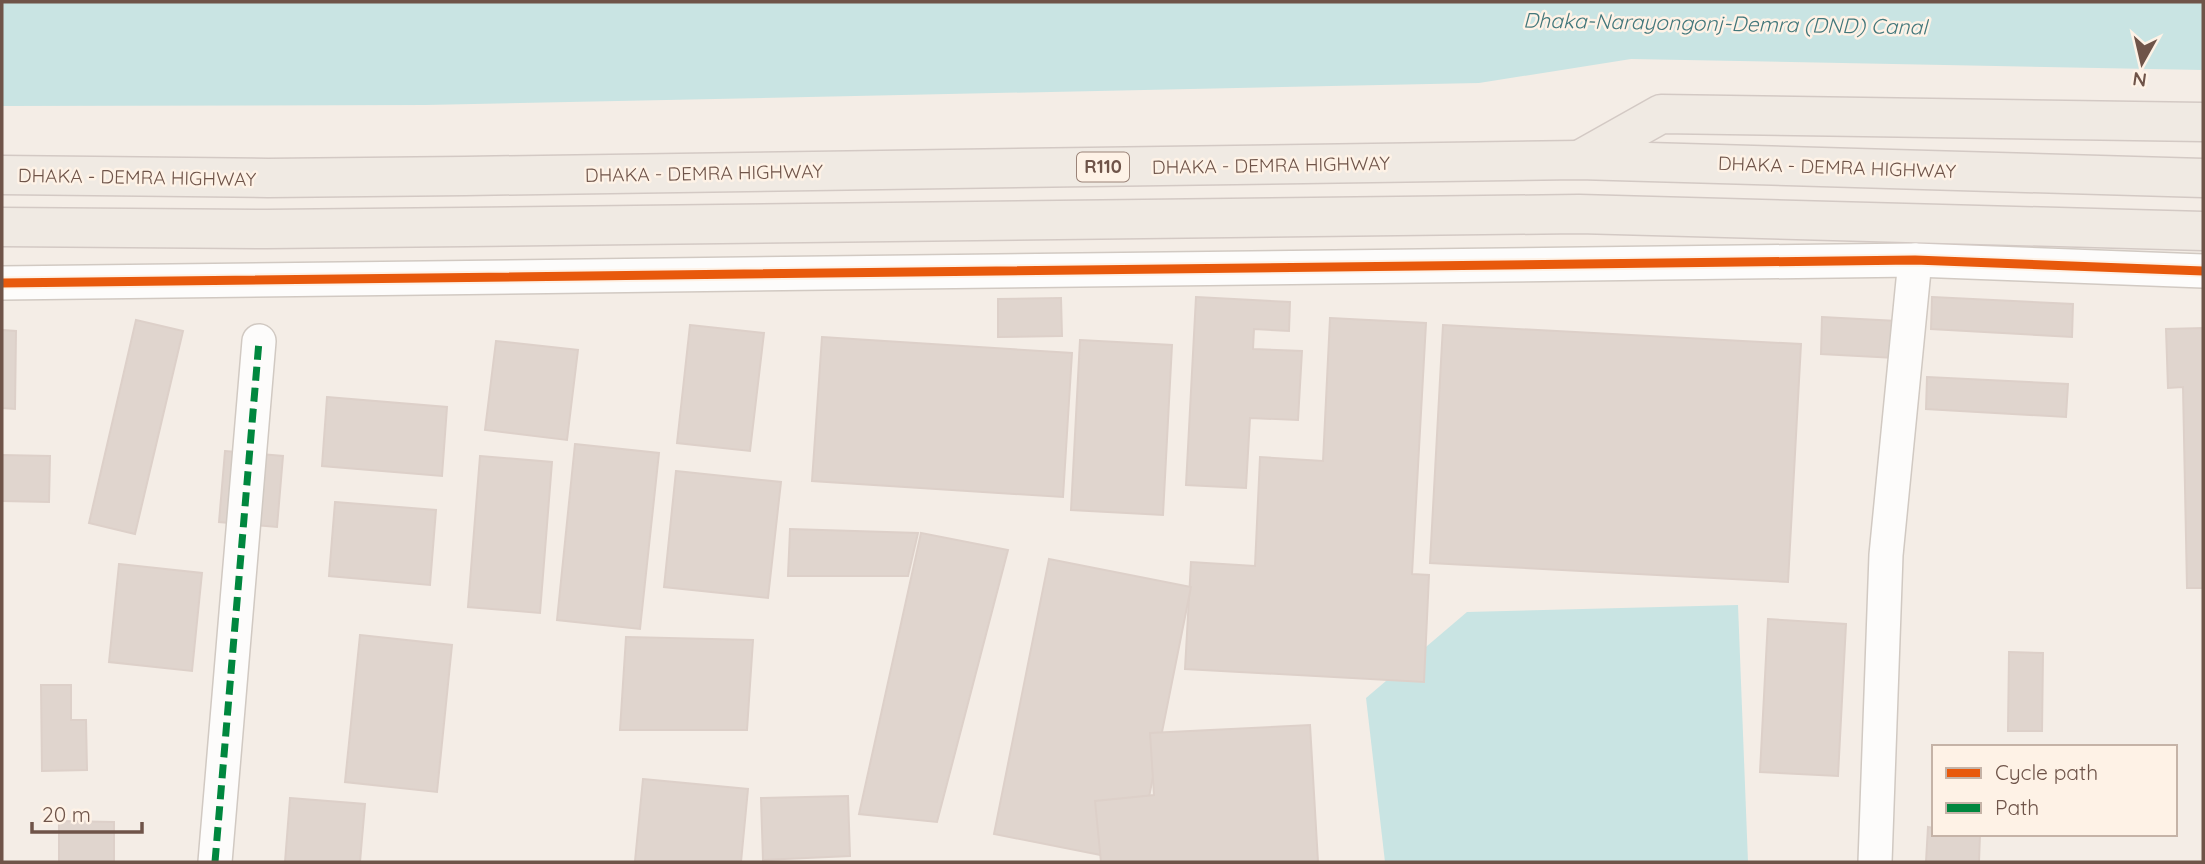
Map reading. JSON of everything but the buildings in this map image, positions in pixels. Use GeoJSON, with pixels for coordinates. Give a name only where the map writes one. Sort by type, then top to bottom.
{"type":"FeatureCollection","features":[{"type":"Feature","properties":{"kind":"main road"},"geometry":{"type":"LineString","coordinates":[[1579,160],[1661,114],[2203,122]]}},
{"type":"Feature","properties":{"kind":"main road","name":"DHAKA - DEMRA HIGHWAY"},"geometry":{"type":"LineString","coordinates":[[2,175],[426,177],[1579,160],[2203,178]]}},
{"type":"Feature","properties":{"kind":"main road"},"geometry":{"type":"LineString","coordinates":[[2,227],[387,228],[1579,214],[2203,231]]}},
{"type":"Feature","properties":{"kind":"street"},"geometry":{"type":"LineString","coordinates":[[2,284],[1915,260],[2203,271]]}},
{"type":"Feature","properties":{"kind":"street"},"geometry":{"type":"LineString","coordinates":[[1875,862],[1886,555],[1915,260]]}},
{"type":"Feature","properties":{"kind":"street"},"geometry":{"type":"LineString","coordinates":[[215,862],[259,341]]}},
{"type":"Feature","properties":{"kind":"water","name":"Dhaka-Narayongonj-Demra (DND) Canal"},"geometry":{"type":"Polygon","coordinates":[[[2,2],[2203,2],[2203,70],[1631,59],[1479,83],[425,105],[2,106],[2,2]]]}},
{"type":"Feature","properties":{"kind":"water"},"geometry":{"type":"Polygon","coordinates":[[[1738,605],[1748,862],[1385,862],[1366,698],[1467,612],[1738,605]]]}},
{"type":"Feature","properties":{"kind":"marked path"},"geometry":{"type":"LineString","coordinates":[[215,862],[259,341]]}},
{"type":"Feature","properties":{"kind":"cycle path"},"geometry":{"type":"LineString","coordinates":[[2,283],[1915,260],[2203,271]]}}]}
